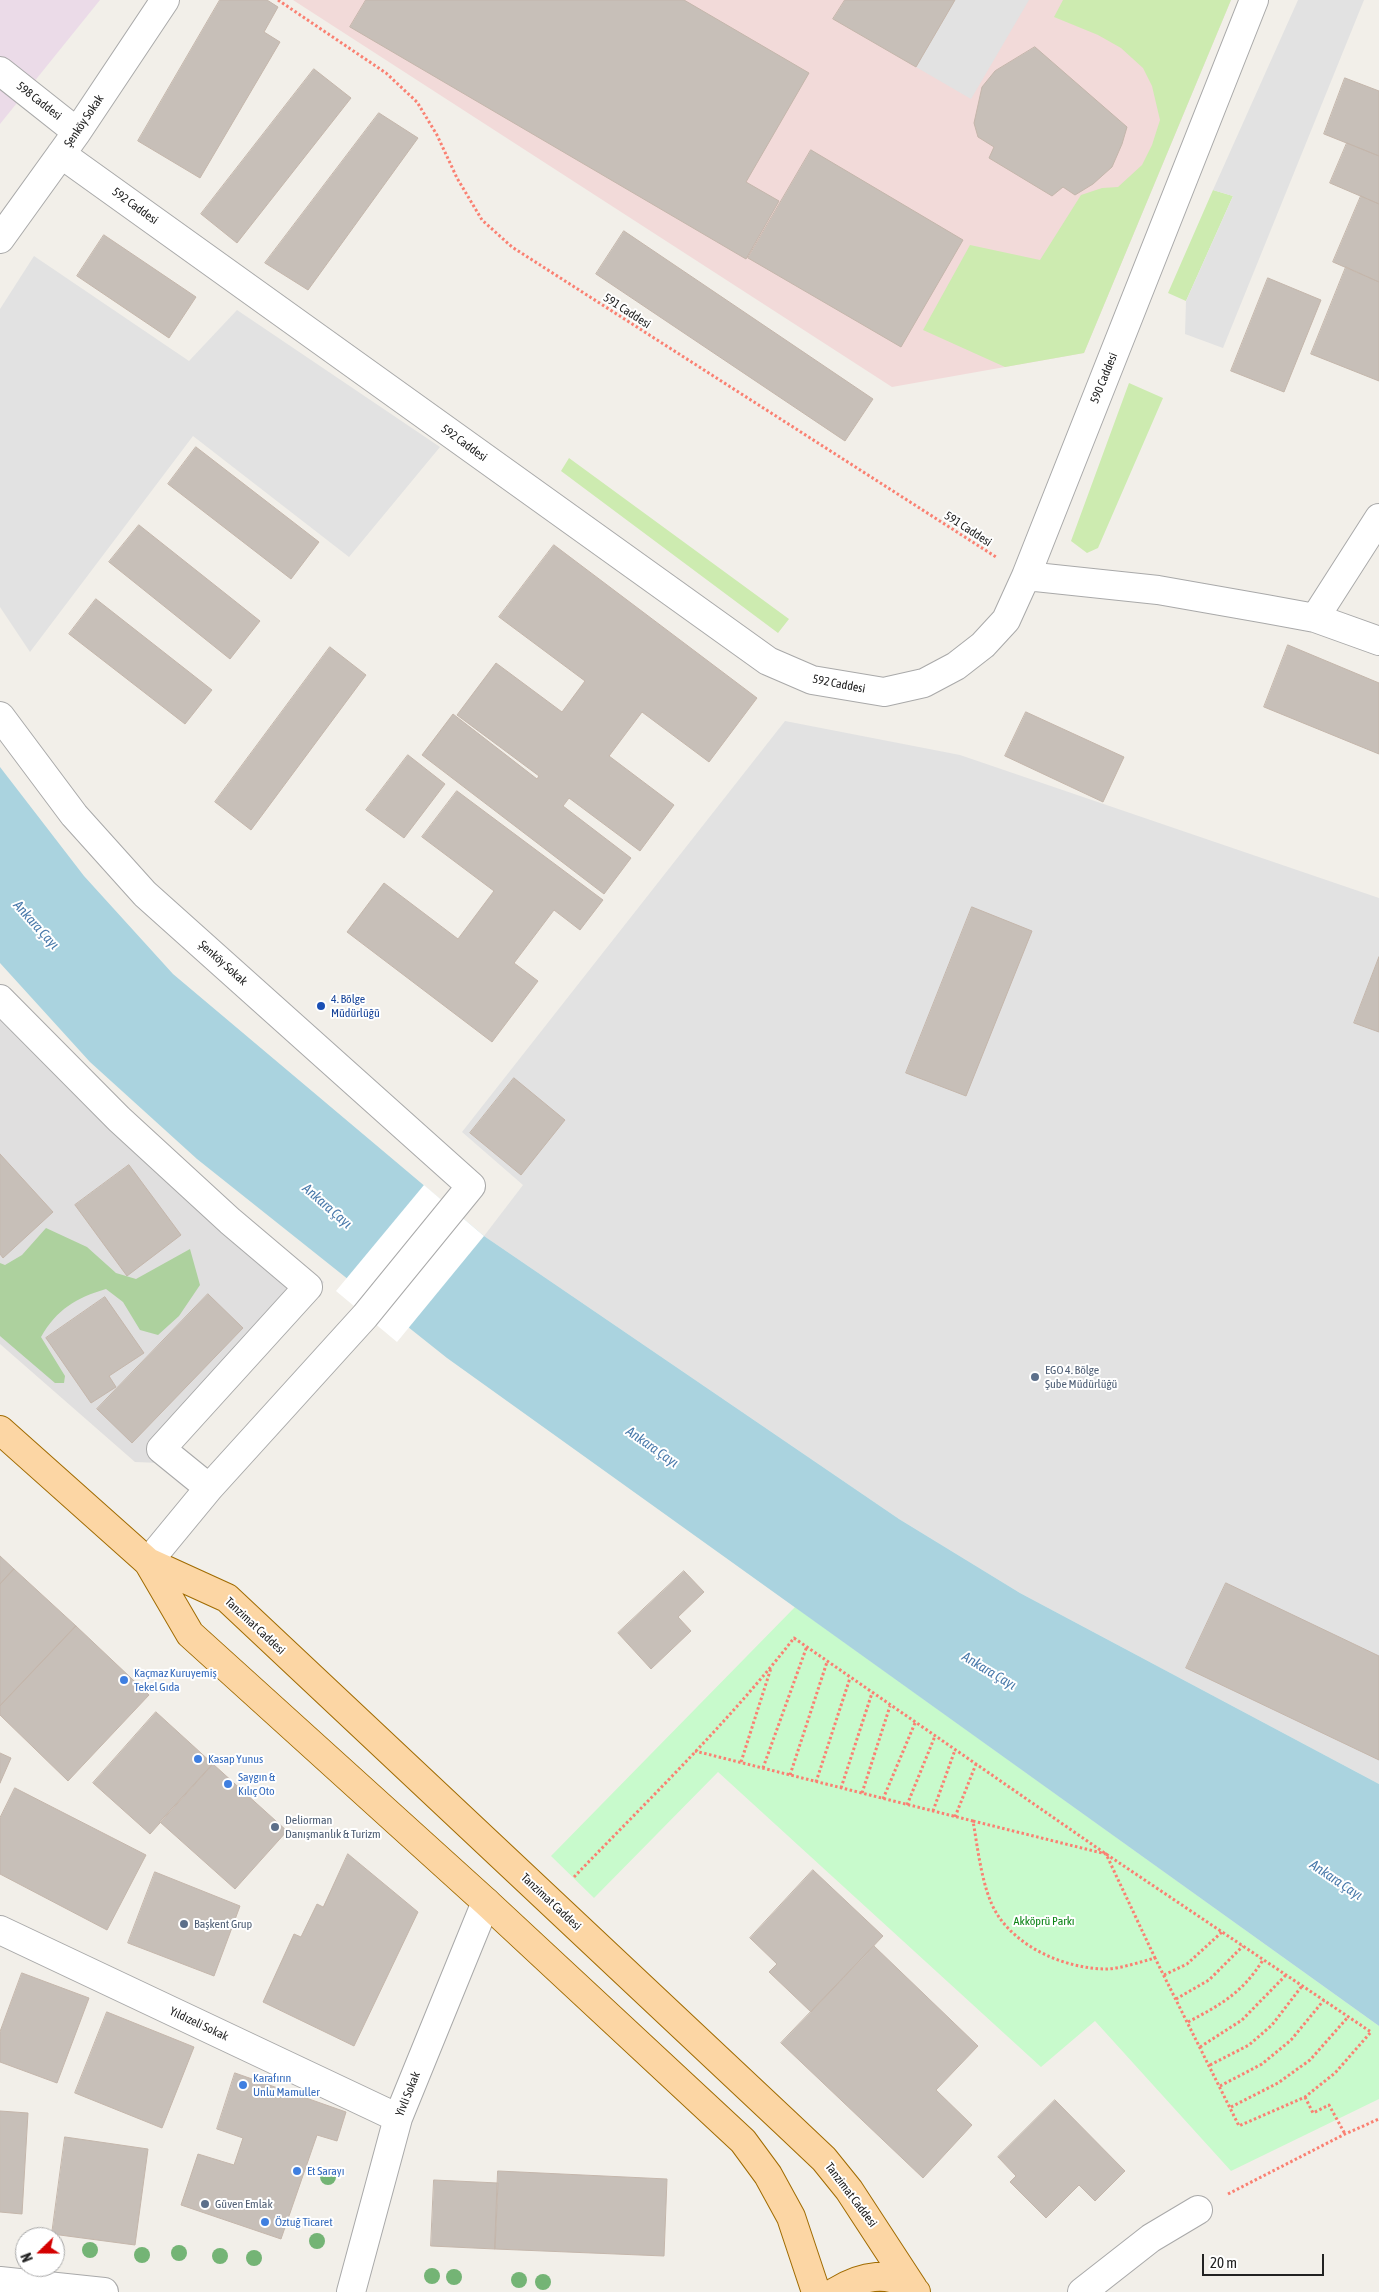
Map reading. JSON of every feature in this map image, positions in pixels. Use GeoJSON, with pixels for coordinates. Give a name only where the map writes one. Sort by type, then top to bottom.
{"type":"FeatureCollection","features":[{"type":"Feature","properties":{"kind":"main road","name":"Tanzimat Caddesi"},"geometry":{"type":"LineString","coordinates":[[0,1430],[148,1562],[227,1598],[551,1902],[824,2159],[860,2204],[915,2290]]}},
{"type":"Feature","properties":{"kind":"main road","name":"Tanzimat Caddesi"},"geometry":{"type":"LineString","coordinates":[[148,1562],[190,1634],[486,1902],[743,2141],[768,2175],[791,2217],[816,2292]]}},
{"type":"Feature","properties":{"kind":"main road"},"geometry":{"type":"LineString","coordinates":[[835,2292],[852,2281],[873,2276],[894,2279],[915,2290]]}},
{"type":"Feature","properties":{"kind":"street","name":"Şenköy Sokak"},"geometry":{"type":"LineString","coordinates":[[0,239],[77,132],[165,0]]}},
{"type":"Feature","properties":{"kind":"street","name":"590 Caddesi"},"geometry":{"type":"LineString","coordinates":[[884,692],[924,683],[956,666],[983,645],[1006,620],[1026,576],[1254,0]]}},
{"type":"Feature","properties":{"kind":"street","name":"598 Caddesi"},"geometry":{"type":"LineString","coordinates":[[0,71],[77,132]]}},
{"type":"Feature","properties":{"kind":"street","name":"592 Caddesi"},"geometry":{"type":"LineString","coordinates":[[61,154],[768,661],[812,680],[884,692]]}},
{"type":"Feature","properties":{"kind":"street"},"geometry":{"type":"LineString","coordinates":[[1316,618],[1379,518]]}},
{"type":"Feature","properties":{"kind":"street"},"geometry":{"type":"LineString","coordinates":[[1026,576],[1158,590],[1316,618],[1379,641]]}},
{"type":"Feature","properties":{"kind":"street","name":"Şenköy Sokak"},"geometry":{"type":"LineString","coordinates":[[0,716],[74,815],[145,894],[471,1186],[365,1316],[209,1488]]}},
{"type":"Feature","properties":{"kind":"street"},"geometry":{"type":"LineString","coordinates":[[0,999],[119,1119],[230,1221],[308,1287],[160,1449],[209,1488],[148,1562]]}},
{"type":"Feature","properties":{"kind":"street","name":"Yivli Sokak"},"geometry":{"type":"LineString","coordinates":[[351,2292],[398,2118],[486,1902]]}},
{"type":"Feature","properties":{"kind":"street","name":"Yıldızeli Sokak"},"geometry":{"type":"LineString","coordinates":[[0,1930],[398,2118]]}},
{"type":"Feature","properties":{"kind":"street"},"geometry":{"type":"LineString","coordinates":[[1082,2292],[1151,2238],[1198,2210]]}},
{"type":"Feature","properties":{"kind":"street"},"geometry":{"type":"LineString","coordinates":[[0,2281],[104,2292]]}},
{"type":"Feature","properties":{"kind":"path","name":"591 Caddesi"},"geometry":{"type":"LineString","coordinates":[[278,0],[386,73],[417,102],[437,135],[457,178],[482,220],[512,247],[1026,576]]}},
{"type":"Feature","properties":{"kind":"path"},"geometry":{"type":"LineString","coordinates":[[551,1902],[695,1751],[772,1667],[794,1638],[1106,1854],[1371,2032],[1335,2073],[1305,2097],[1239,2126],[1155,1958],[1106,1854]]}},
{"type":"Feature","properties":{"kind":"path"},"geometry":{"type":"LineString","coordinates":[[764,1768],[807,1646]]}},
{"type":"Feature","properties":{"kind":"path"},"geometry":{"type":"LineString","coordinates":[[790,1775],[827,1662]]}},
{"type":"Feature","properties":{"kind":"path"},"geometry":{"type":"LineString","coordinates":[[740,1762],[772,1667]]}},
{"type":"Feature","properties":{"kind":"path"},"geometry":{"type":"LineString","coordinates":[[816,1782],[850,1678]]}},
{"type":"Feature","properties":{"kind":"path"},"geometry":{"type":"LineString","coordinates":[[841,1788],[872,1693]]}},
{"type":"Feature","properties":{"kind":"path"},"geometry":{"type":"LineString","coordinates":[[862,1793],[890,1705]]}},
{"type":"Feature","properties":{"kind":"path"},"geometry":{"type":"LineString","coordinates":[[883,1798],[915,1723]]}},
{"type":"Feature","properties":{"kind":"path"},"geometry":{"type":"LineString","coordinates":[[907,1805],[935,1736]]}},
{"type":"Feature","properties":{"kind":"path"},"geometry":{"type":"LineString","coordinates":[[933,1811],[955,1750]]}},
{"type":"Feature","properties":{"kind":"path"},"geometry":{"type":"LineString","coordinates":[[695,1751],[1106,1854]]}},
{"type":"Feature","properties":{"kind":"path"},"geometry":{"type":"LineString","coordinates":[[955,1817],[976,1764]]}},
{"type":"Feature","properties":{"kind":"path"},"geometry":{"type":"LineString","coordinates":[[973,1822],[981,1868],[997,1914],[1011,1931],[1028,1945],[1049,1957],[1070,1965],[1107,1969],[1155,1958]]}},
{"type":"Feature","properties":{"kind":"path"},"geometry":{"type":"LineString","coordinates":[[1164,1975],[1187,1964],[1222,1932]]}},
{"type":"Feature","properties":{"kind":"path"},"geometry":{"type":"LineString","coordinates":[[1176,1999],[1208,1980],[1243,1946]]}},
{"type":"Feature","properties":{"kind":"path"},"geometry":{"type":"LineString","coordinates":[[1188,2022],[1230,1998],[1250,1980],[1263,1960]]}},
{"type":"Feature","properties":{"kind":"path"},"geometry":{"type":"LineString","coordinates":[[1200,2047],[1242,2020],[1286,1975]]}},
{"type":"Feature","properties":{"kind":"path"},"geometry":{"type":"LineString","coordinates":[[1210,2066],[1248,2045],[1272,2025],[1302,1986]]}},
{"type":"Feature","properties":{"kind":"path"},"geometry":{"type":"LineString","coordinates":[[1220,2086],[1262,2064],[1292,2040],[1324,2000]]}},
{"type":"Feature","properties":{"kind":"path"},"geometry":{"type":"LineString","coordinates":[[1231,2107],[1278,2083],[1310,2060],[1348,2017]]}},
{"type":"Feature","properties":{"kind":"path"},"geometry":{"type":"LineString","coordinates":[[1305,2097],[1313,2113],[1329,2105],[1345,2134]]}},
{"type":"Feature","properties":{"kind":"path"},"geometry":{"type":"LineString","coordinates":[[1198,2210],[1345,2134],[1379,2119]]}},
{"type":"Feature","properties":{"kind":"shaded area"},"geometry":{"type":"Polygon","coordinates":[[[0,0],[100,0],[0,124],[0,0]]]}},
{"type":"Feature","properties":{"kind":"shaded area"},"geometry":{"type":"Polygon","coordinates":[[[293,0],[1231,0],[1084,353],[892,387],[293,0]]]}},
{"type":"Feature","properties":{"kind":"shaded area"},"geometry":{"type":"Polygon","coordinates":[[[955,0],[1029,0],[971,99],[916,67],[955,0]]]}},
{"type":"Feature","properties":{"kind":"shaded area"},"geometry":{"type":"Polygon","coordinates":[[[1298,0],[1364,0],[1223,348],[1185,334],[1186,301],[1233,196],[1213,190],[1298,0]]]}},
{"type":"Feature","properties":{"kind":"shaded area"},"geometry":{"type":"Polygon","coordinates":[[[34,256],[189,361],[237,310],[440,447],[349,557],[193,436],[30,652],[0,607],[0,309],[34,256]]]}},
{"type":"Feature","properties":{"kind":"shaded area","name":"EGO 4. Bölge Şube Müdürlüğü"},"geometry":{"type":"Polygon","coordinates":[[[785,721],[960,755],[1379,898],[1379,1784],[1020,1593],[899,1519],[484,1236],[523,1185],[462,1132],[785,721]]]}},
{"type":"Feature","properties":{"kind":"shaded area"},"geometry":{"type":"Polygon","coordinates":[[[0,986],[144,1135],[324,1282],[239,1383],[160,1463],[135,1462],[0,1344],[0,986]]]}},
{"type":"Feature","properties":{"kind":"green space"},"geometry":{"type":"Polygon","coordinates":[[[1063,0],[1231,0],[1084,353],[1005,367],[923,330],[970,245],[1040,260],[1081,195],[1102,188],[1118,187],[1142,165],[1152,145],[1160,120],[1152,86],[1143,68],[1121,48],[1098,35],[1054,17],[1063,0]]]}},
{"type":"Feature","properties":{"kind":"green space"},"geometry":{"type":"Polygon","coordinates":[[[1213,190],[1233,196],[1186,301],[1168,293],[1213,190]]]}},
{"type":"Feature","properties":{"kind":"green space"},"geometry":{"type":"Polygon","coordinates":[[[1129,383],[1163,398],[1098,548],[1087,553],[1071,541],[1129,383]]]}},
{"type":"Feature","properties":{"kind":"green space"},"geometry":{"type":"Polygon","coordinates":[[[569,458],[789,619],[778,633],[561,471],[569,458]]]}},
{"type":"Feature","properties":{"kind":"green space"},"geometry":{"type":"Polygon","coordinates":[[[46,1228],[87,1247],[116,1273],[136,1279],[190,1249],[200,1285],[179,1316],[158,1335],[140,1330],[123,1302],[106,1289],[85,1296],[68,1306],[47,1327],[41,1337],[65,1376],[64,1383],[55,1383],[0,1336],[0,1263],[5,1265],[22,1255],[46,1228]]]}},
{"type":"Feature","properties":{"kind":"green space","name":"Akköprü Parkı"},"geometry":{"type":"Polygon","coordinates":[[[795,1607],[1379,2026],[1379,2099],[1231,2171],[1095,2021],[1041,2067],[718,1772],[594,1898],[551,1856],[795,1607]]]}},
{"type":"Feature","properties":{"kind":"water","name":"Ankara Çayı"},"geometry":{"type":"Polygon","coordinates":[[[0,767],[84,876],[173,974],[484,1236],[899,1519],[1020,1593],[1379,1784],[1379,2026],[447,1358],[197,1159],[90,1062],[0,963],[0,767]]]}},
{"type":"Feature","properties":{"kind":"pier"},"geometry":{"type":"Polygon","coordinates":[[[424,1185],[484,1236],[397,1342],[336,1291],[424,1185]]]}},
{"type":"Feature","properties":{"kind":"building"},"geometry":{"type":"Polygon","coordinates":[[[220,0],[267,0],[278,7],[264,32],[280,42],[200,178],[138,141],[220,0]]]}},
{"type":"Feature","properties":{"kind":"building"},"geometry":{"type":"Polygon","coordinates":[[[366,0],[684,0],[809,73],[746,182],[779,201],[746,259],[350,27],[366,0]]]}},
{"type":"Feature","properties":{"kind":"building"},"geometry":{"type":"Polygon","coordinates":[[[845,0],[955,0],[916,67],[833,19],[845,0]]]}},
{"type":"Feature","properties":{"kind":"building"},"geometry":{"type":"Polygon","coordinates":[[[1035,47],[1127,127],[1112,167],[1093,184],[1075,195],[1063,187],[1052,196],[989,158],[994,147],[978,137],[974,123],[982,87],[995,71],[1035,47]]]}},
{"type":"Feature","properties":{"kind":"building"},"geometry":{"type":"Polygon","coordinates":[[[314,69],[351,98],[237,243],[201,214],[314,69]]]}},
{"type":"Feature","properties":{"kind":"building"},"geometry":{"type":"Polygon","coordinates":[[[1345,78],[1379,91],[1379,156],[1324,134],[1345,78]]]}},
{"type":"Feature","properties":{"kind":"building"},"geometry":{"type":"Polygon","coordinates":[[[379,113],[418,138],[308,290],[265,263],[379,113]]]}},
{"type":"Feature","properties":{"kind":"building"},"geometry":{"type":"Polygon","coordinates":[[[1347,143],[1379,156],[1379,204],[1330,183],[1347,143]]]}},
{"type":"Feature","properties":{"kind":"building"},"geometry":{"type":"Polygon","coordinates":[[[811,150],[963,240],[901,347],[748,258],[811,150]]]}},
{"type":"Feature","properties":{"kind":"building"},"geometry":{"type":"Polygon","coordinates":[[[1361,196],[1379,204],[1379,282],[1333,262],[1361,196]]]}},
{"type":"Feature","properties":{"kind":"building"},"geometry":{"type":"Polygon","coordinates":[[[624,231],[873,399],[845,441],[596,274],[624,231]]]}},
{"type":"Feature","properties":{"kind":"building"},"geometry":{"type":"Polygon","coordinates":[[[104,235],[196,297],[169,338],[77,276],[104,235]]]}},
{"type":"Feature","properties":{"kind":"building"},"geometry":{"type":"Polygon","coordinates":[[[1346,267],[1379,282],[1379,381],[1311,354],[1346,267]]]}},
{"type":"Feature","properties":{"kind":"building"},"geometry":{"type":"Polygon","coordinates":[[[1268,278],[1321,300],[1284,392],[1231,371],[1268,278]]]}},
{"type":"Feature","properties":{"kind":"building"},"geometry":{"type":"Polygon","coordinates":[[[196,447],[319,542],[291,579],[168,484],[196,447]]]}},
{"type":"Feature","properties":{"kind":"building"},"geometry":{"type":"Polygon","coordinates":[[[139,525],[260,621],[230,659],[109,562],[139,525]]]}},
{"type":"Feature","properties":{"kind":"building"},"geometry":{"type":"Polygon","coordinates":[[[554,545],[757,698],[709,762],[642,712],[609,756],[674,805],[640,851],[569,798],[563,806],[631,858],[604,894],[422,755],[453,714],[537,779],[539,776],[457,715],[496,663],[562,712],[585,681],[499,617],[554,545]]]}},
{"type":"Feature","properties":{"kind":"building"},"geometry":{"type":"Polygon","coordinates":[[[96,599],[212,690],[185,724],[69,634],[96,599]]]}},
{"type":"Feature","properties":{"kind":"building"},"geometry":{"type":"Polygon","coordinates":[[[1288,645],[1379,683],[1379,754],[1264,707],[1288,645]]]}},
{"type":"Feature","properties":{"kind":"building"},"geometry":{"type":"Polygon","coordinates":[[[330,647],[366,675],[251,830],[215,802],[330,647]]]}},
{"type":"Feature","properties":{"kind":"building"},"geometry":{"type":"Polygon","coordinates":[[[1026,712],[1124,757],[1103,802],[1005,756],[1026,712]]]}},
{"type":"Feature","properties":{"kind":"building"},"geometry":{"type":"Polygon","coordinates":[[[408,755],[445,784],[404,838],[366,810],[408,755]]]}},
{"type":"Feature","properties":{"kind":"building"},"geometry":{"type":"Polygon","coordinates":[[[457,791],[603,900],[580,930],[554,910],[514,963],[538,981],[492,1042],[347,932],[384,883],[458,939],[494,891],[422,837],[457,791]]]}},
{"type":"Feature","properties":{"kind":"building"},"geometry":{"type":"Polygon","coordinates":[[[972,907],[1032,931],[966,1096],[906,1073],[972,907]]]}},
{"type":"Feature","properties":{"kind":"building"},"geometry":{"type":"Polygon","coordinates":[[[1379,957],[1379,1032],[1354,1023],[1379,957]]]}},
{"type":"Feature","properties":{"kind":"building"},"geometry":{"type":"Polygon","coordinates":[[[514,1078],[565,1120],[521,1175],[470,1133],[514,1078]]]}},
{"type":"Feature","properties":{"kind":"building"},"geometry":{"type":"Polygon","coordinates":[[[0,1154],[53,1212],[3,1258],[0,1254],[0,1154]]]}},
{"type":"Feature","properties":{"kind":"building"},"geometry":{"type":"Polygon","coordinates":[[[129,1165],[181,1235],[127,1276],[75,1205],[129,1165]]]}},
{"type":"Feature","properties":{"kind":"building"},"geometry":{"type":"Polygon","coordinates":[[[208,1294],[243,1328],[132,1443],[97,1409],[208,1294]]]}},
{"type":"Feature","properties":{"kind":"building"},"geometry":{"type":"Polygon","coordinates":[[[105,1297],[144,1353],[109,1376],[116,1387],[91,1403],[46,1338],[105,1297]]]}},
{"type":"Feature","properties":{"kind":"building"},"geometry":{"type":"Polygon","coordinates":[[[0,1556],[14,1569],[0,1584],[0,1556]]]}},
{"type":"Feature","properties":{"kind":"building"},"geometry":{"type":"Polygon","coordinates":[[[14,1569],[76,1626],[0,1706],[0,1584],[14,1569]]]}},
{"type":"Feature","properties":{"kind":"building"},"geometry":{"type":"Polygon","coordinates":[[[684,1571],[704,1592],[678,1617],[691,1631],[651,1669],[618,1633],[684,1571]]]}},
{"type":"Feature","properties":{"kind":"building"},"geometry":{"type":"Polygon","coordinates":[[[1226,1583],[1379,1656],[1379,1760],[1186,1668],[1226,1583]]]}},
{"type":"Feature","properties":{"kind":"building"},"geometry":{"type":"Polygon","coordinates":[[[76,1626],[149,1695],[68,1781],[0,1715],[0,1706],[76,1626]]]}},
{"type":"Feature","properties":{"kind":"building"},"geometry":{"type":"Polygon","coordinates":[[[156,1712],[213,1764],[150,1834],[93,1783],[156,1712]]]}},
{"type":"Feature","properties":{"kind":"building"},"geometry":{"type":"Polygon","coordinates":[[[0,1753],[11,1758],[0,1783],[0,1753]]]}},
{"type":"Feature","properties":{"kind":"building"},"geometry":{"type":"Polygon","coordinates":[[[213,1764],[287,1831],[235,1889],[160,1822],[213,1764]]]}},
{"type":"Feature","properties":{"kind":"building"},"geometry":{"type":"Polygon","coordinates":[[[15,1788],[146,1855],[107,1930],[0,1874],[0,1818],[15,1788]]]}},
{"type":"Feature","properties":{"kind":"building"},"geometry":{"type":"Polygon","coordinates":[[[348,1854],[418,1912],[354,2046],[263,2002],[294,1934],[301,1937],[317,1904],[323,1907],[348,1854]]]}},
{"type":"Feature","properties":{"kind":"building"},"geometry":{"type":"Polygon","coordinates":[[[813,1870],[883,1936],[811,2012],[769,1972],[777,1964],[750,1938],[813,1870]]]}},
{"type":"Feature","properties":{"kind":"building","name":"Başkent Grup"},"geometry":{"type":"Polygon","coordinates":[[[155,1872],[240,1906],[214,1976],[128,1943],[155,1872]]]}},
{"type":"Feature","properties":{"kind":"building"},"geometry":{"type":"Polygon","coordinates":[[[874,1946],[978,2046],[936,2090],[972,2125],[923,2178],[781,2043],[874,1946]]]}},
{"type":"Feature","properties":{"kind":"building"},"geometry":{"type":"Polygon","coordinates":[[[22,1973],[89,1998],[57,2083],[0,2062],[0,2032],[22,1973]]]}},
{"type":"Feature","properties":{"kind":"building"},"geometry":{"type":"Polygon","coordinates":[[[107,2012],[194,2047],[162,2128],[75,2093],[107,2012]]]}},
{"type":"Feature","properties":{"kind":"building"},"geometry":{"type":"Polygon","coordinates":[[[235,2073],[346,2112],[337,2141],[317,2135],[281,2239],[181,2205],[198,2154],[234,2165],[243,2138],[217,2129],[235,2073]]]}},
{"type":"Feature","properties":{"kind":"building"},"geometry":{"type":"Polygon","coordinates":[[[1055,2100],[1125,2171],[1095,2201],[1079,2185],[1046,2218],[1010,2182],[1016,2176],[998,2157],[1055,2100]]]}},
{"type":"Feature","properties":{"kind":"building"},"geometry":{"type":"Polygon","coordinates":[[[0,2111],[28,2113],[22,2214],[0,2212],[0,2111]]]}},
{"type":"Feature","properties":{"kind":"building"},"geometry":{"type":"Polygon","coordinates":[[[65,2137],[148,2149],[135,2245],[65,2236],[65,2227],[53,2227],[65,2137]]]}},
{"type":"Feature","properties":{"kind":"building"},"geometry":{"type":"Polygon","coordinates":[[[498,2171],[667,2179],[664,2256],[495,2249],[498,2171]]]}},
{"type":"Feature","properties":{"kind":"building"},"geometry":{"type":"Polygon","coordinates":[[[434,2180],[498,2183],[495,2249],[431,2246],[434,2180]]]}},
{"type":"Feature","properties":{"kind":"place","name":"4. Bölge Müdürlüğü"},"geometry":{"type":"Point","coordinates":[321,1006]}},
{"type":"Feature","properties":{"kind":"place","name":"EGO 4. Bölge Şube Müdürlüğü"},"geometry":{"type":"Point","coordinates":[1035,1377]}},
{"type":"Feature","properties":{"kind":"place","name":"Kaçmaz Kuruyemiş Tekel Gıda"},"geometry":{"type":"Point","coordinates":[124,1680]}},
{"type":"Feature","properties":{"kind":"place","name":"Kasap Yunus"},"geometry":{"type":"Point","coordinates":[198,1759]}},
{"type":"Feature","properties":{"kind":"place","name":"Saygın & Kılıç Oto"},"geometry":{"type":"Point","coordinates":[228,1784]}},
{"type":"Feature","properties":{"kind":"place","name":"Deliorman Danışmanlık & Turizm"},"geometry":{"type":"Point","coordinates":[275,1827]}},
{"type":"Feature","properties":{"kind":"place","name":"Başkent Grup"},"geometry":{"type":"Point","coordinates":[184,1924]}},
{"type":"Feature","properties":{"kind":"place","name":"Karafırın Unlu Mamuller"},"geometry":{"type":"Point","coordinates":[243,2085]}},
{"type":"Feature","properties":{"kind":"place","name":"Et Sarayı"},"geometry":{"type":"Point","coordinates":[297,2171]}},
{"type":"Feature","properties":{"kind":"place","name":"Güven Emlak"},"geometry":{"type":"Point","coordinates":[205,2204]}},
{"type":"Feature","properties":{"kind":"place","name":"Öztuğ Ticaret"},"geometry":{"type":"Point","coordinates":[265,2222]}}]}
